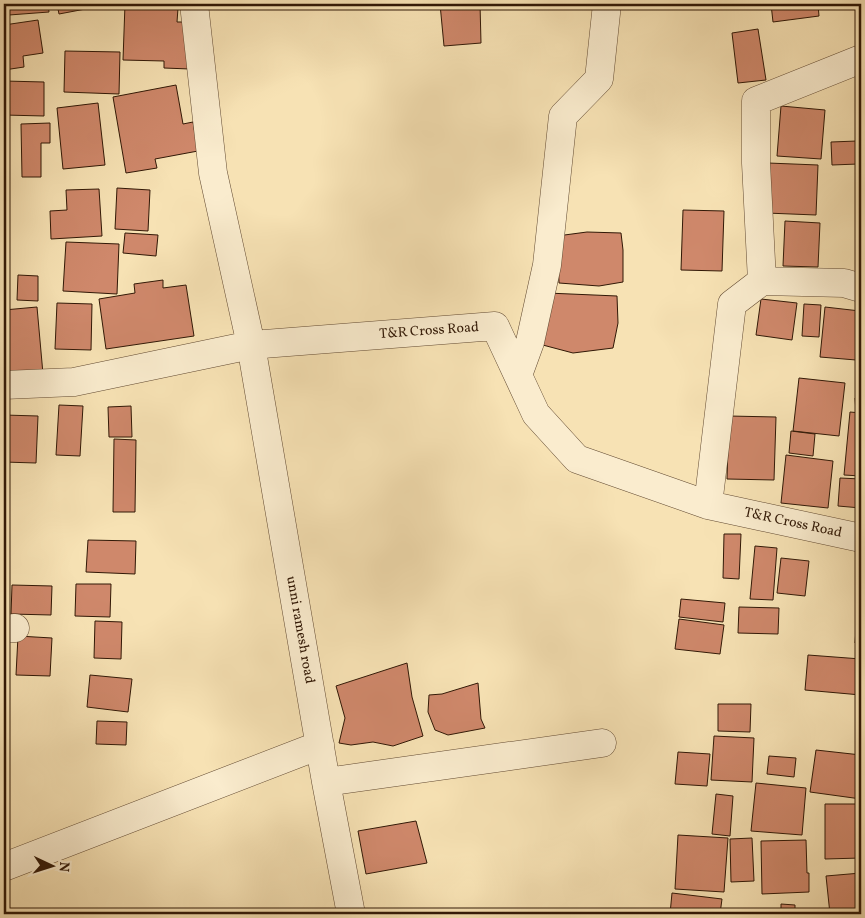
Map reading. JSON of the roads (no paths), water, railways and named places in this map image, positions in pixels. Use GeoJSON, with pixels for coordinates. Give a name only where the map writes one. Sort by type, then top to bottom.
{"type":"FeatureCollection","features":[{"type":"Feature","properties":{"kind":"street","name":"unni ramesh road"},"geometry":{"type":"LineString","coordinates":[[194,4],[214,173],[251,345],[326,782],[351,914]]}},
{"type":"Feature","properties":{"kind":"street"},"geometry":{"type":"LineString","coordinates":[[518,375],[530,342],[547,266],[563,116],[599,79],[607,4]]}},
{"type":"Feature","properties":{"kind":"street"},"geometry":{"type":"LineString","coordinates":[[762,281],[756,163],[756,100],[861,59]]}},
{"type":"Feature","properties":{"kind":"street"},"geometry":{"type":"LineString","coordinates":[[708,505],[732,304],[762,281],[844,283],[861,288]]}},
{"type":"Feature","properties":{"kind":"street","name":"T&R Cross Road"},"geometry":{"type":"LineString","coordinates":[[4,385],[74,382],[251,345],[495,326],[536,414],[577,459],[708,505],[861,538]]}},
{"type":"Feature","properties":{"kind":"street"},"geometry":{"type":"LineString","coordinates":[[326,782],[602,743]]}},
{"type":"Feature","properties":{"kind":"street"},"geometry":{"type":"LineString","coordinates":[[4,867],[320,745]]}}]}
